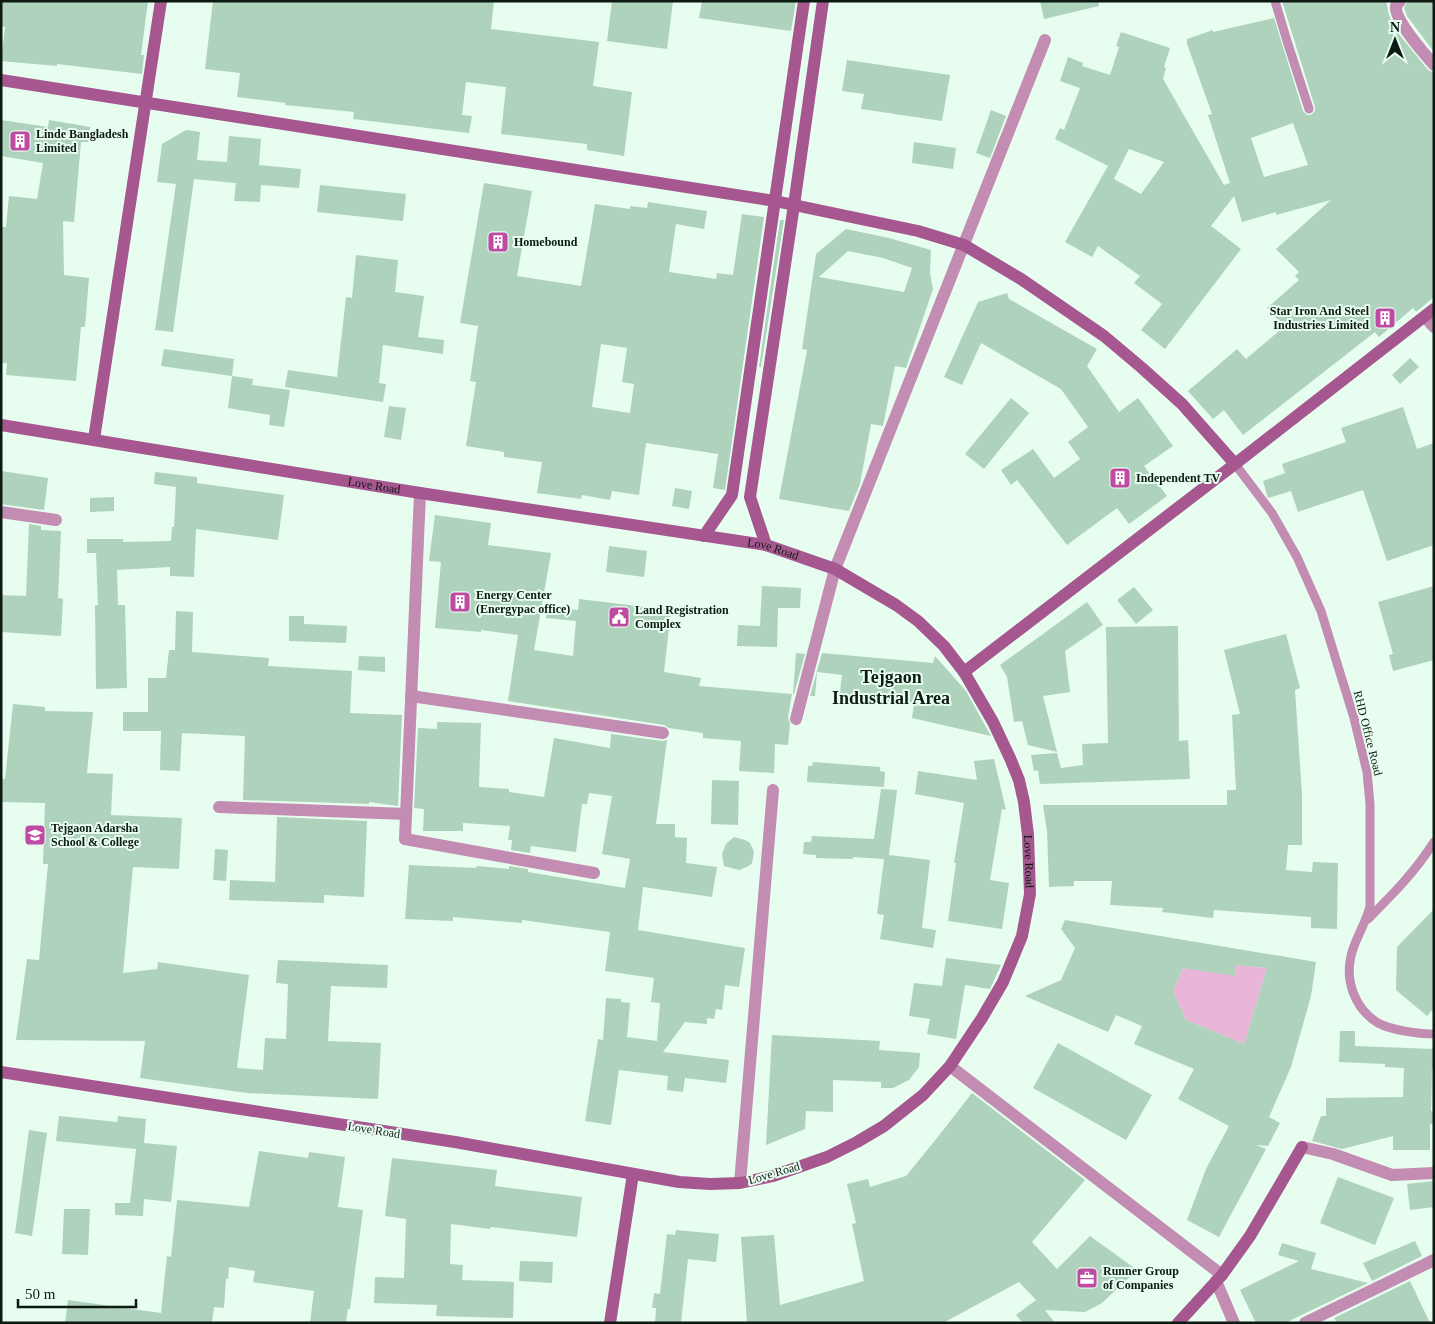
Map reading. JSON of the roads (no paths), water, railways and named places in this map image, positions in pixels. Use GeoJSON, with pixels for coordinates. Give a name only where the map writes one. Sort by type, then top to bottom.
{"type":"FeatureCollection","features":[{"type":"Feature","properties":{"kind":"main road"},"geometry":{"type":"LineString","coordinates":[[94,439],[161,1]]}},
{"type":"Feature","properties":{"kind":"main road"},"geometry":{"type":"LineString","coordinates":[[704,536],[732,495],[804,1]]}},
{"type":"Feature","properties":{"kind":"main road"},"geometry":{"type":"LineString","coordinates":[[766,545],[750,497],[823,1]]}},
{"type":"Feature","properties":{"kind":"main road"},"geometry":{"type":"LineString","coordinates":[[1,80],[775,201],[918,231],[964,246],[1021,278],[1104,336],[1182,404],[1235,464]]}},
{"type":"Feature","properties":{"kind":"main road"},"geometry":{"type":"LineString","coordinates":[[964,672],[1429,313]]}},
{"type":"Feature","properties":{"kind":"main road","name":"Love Road"},"geometry":{"type":"LineString","coordinates":[[1,425],[420,493],[766,545],[835,569],[896,604],[918,621],[944,646],[964,672],[993,722],[1019,780],[1028,835],[1030,894],[1022,936],[1003,982],[950,1066],[923,1095],[884,1126],[827,1157],[772,1176],[740,1182],[710,1184],[679,1182],[446,1141],[1,1072]]}},
{"type":"Feature","properties":{"kind":"main road"},"geometry":{"type":"LineString","coordinates":[[732,495],[750,497]]}},
{"type":"Feature","properties":{"kind":"main road"},"geometry":{"type":"LineString","coordinates":[[1178,1323],[1219,1278],[1250,1236],[1302,1147]]}},
{"type":"Feature","properties":{"kind":"main road"},"geometry":{"type":"LineString","coordinates":[[610,1323],[633,1174]]}},
{"type":"Feature","properties":{"kind":"street"},"geometry":{"type":"LineString","coordinates":[[1400,1],[1396,6],[1397,14],[1434,66]]}},
{"type":"Feature","properties":{"kind":"street"},"geometry":{"type":"LineString","coordinates":[[796,719],[835,569],[1045,40]]}},
{"type":"Feature","properties":{"kind":"street"},"geometry":{"type":"LineString","coordinates":[[1429,313],[1434,327]]}},
{"type":"Feature","properties":{"kind":"street"},"geometry":{"type":"LineString","coordinates":[[420,493],[405,839],[594,873]]}},
{"type":"Feature","properties":{"kind":"street"},"geometry":{"type":"LineString","coordinates":[[1,512],[56,520]]}},
{"type":"Feature","properties":{"kind":"street"},"geometry":{"type":"LineString","coordinates":[[411,696],[663,733]]}},
{"type":"Feature","properties":{"kind":"street"},"geometry":{"type":"LineString","coordinates":[[740,1182],[772,790]]}},
{"type":"Feature","properties":{"kind":"street"},"geometry":{"type":"LineString","coordinates":[[219,807],[406,814]]}},
{"type":"Feature","properties":{"kind":"street"},"geometry":{"type":"LineString","coordinates":[[950,1066],[1219,1278],[1234,1323]]}},
{"type":"Feature","properties":{"kind":"street"},"geometry":{"type":"LineString","coordinates":[[1302,1147],[1333,1154],[1392,1175],[1434,1174]]}},
{"type":"Feature","properties":{"kind":"street"},"geometry":{"type":"LineString","coordinates":[[1306,1323],[1434,1260]]}},
{"type":"Feature","properties":{"kind":"lane"},"geometry":{"type":"LineString","coordinates":[[1276,1],[1286,41],[1309,109]]}},
{"type":"Feature","properties":{"kind":"lane","name":"RHD Office Road"},"geometry":{"type":"LineString","coordinates":[[1235,464],[1272,513],[1297,557],[1321,611],[1354,718],[1367,772],[1370,804],[1370,906],[1367,919],[1356,938],[1350,957],[1350,988],[1360,1007],[1378,1023],[1407,1032],[1434,1034]]}},
{"type":"Feature","properties":{"kind":"lane"},"geometry":{"type":"LineString","coordinates":[[1367,919],[1398,890],[1422,861],[1434,842]]}},
{"type":"Feature","properties":{"kind":"place","name":"Linde Bangladesh Limited"},"geometry":{"type":"Point","coordinates":[20,141]}},
{"type":"Feature","properties":{"kind":"place","name":"Homebound"},"geometry":{"type":"Point","coordinates":[498,242]}},
{"type":"Feature","properties":{"kind":"place","name":"Star Iron And Steel Industries Limited"},"geometry":{"type":"Point","coordinates":[1385,318]}},
{"type":"Feature","properties":{"kind":"place","name":"Independent TV"},"geometry":{"type":"Point","coordinates":[1120,478]}},
{"type":"Feature","properties":{"kind":"place","name":"Energy Center (Energypac office)"},"geometry":{"type":"Point","coordinates":[460,602]}},
{"type":"Feature","properties":{"kind":"place","name":"Land Registration Complex"},"geometry":{"type":"Point","coordinates":[619,617]}},
{"type":"Feature","properties":{"kind":"place","name":"Tejgaon Adarsha School & College"},"geometry":{"type":"Point","coordinates":[35,835]}},
{"type":"Feature","properties":{"kind":"place","name":"Runner Group of Companies"},"geometry":{"type":"Point","coordinates":[1087,1278]}},
{"type":"Feature","properties":{"kind":"district","name":"Tejgaon Industrial Area"},"geometry":{"type":"Point","coordinates":[891,688]}}]}
